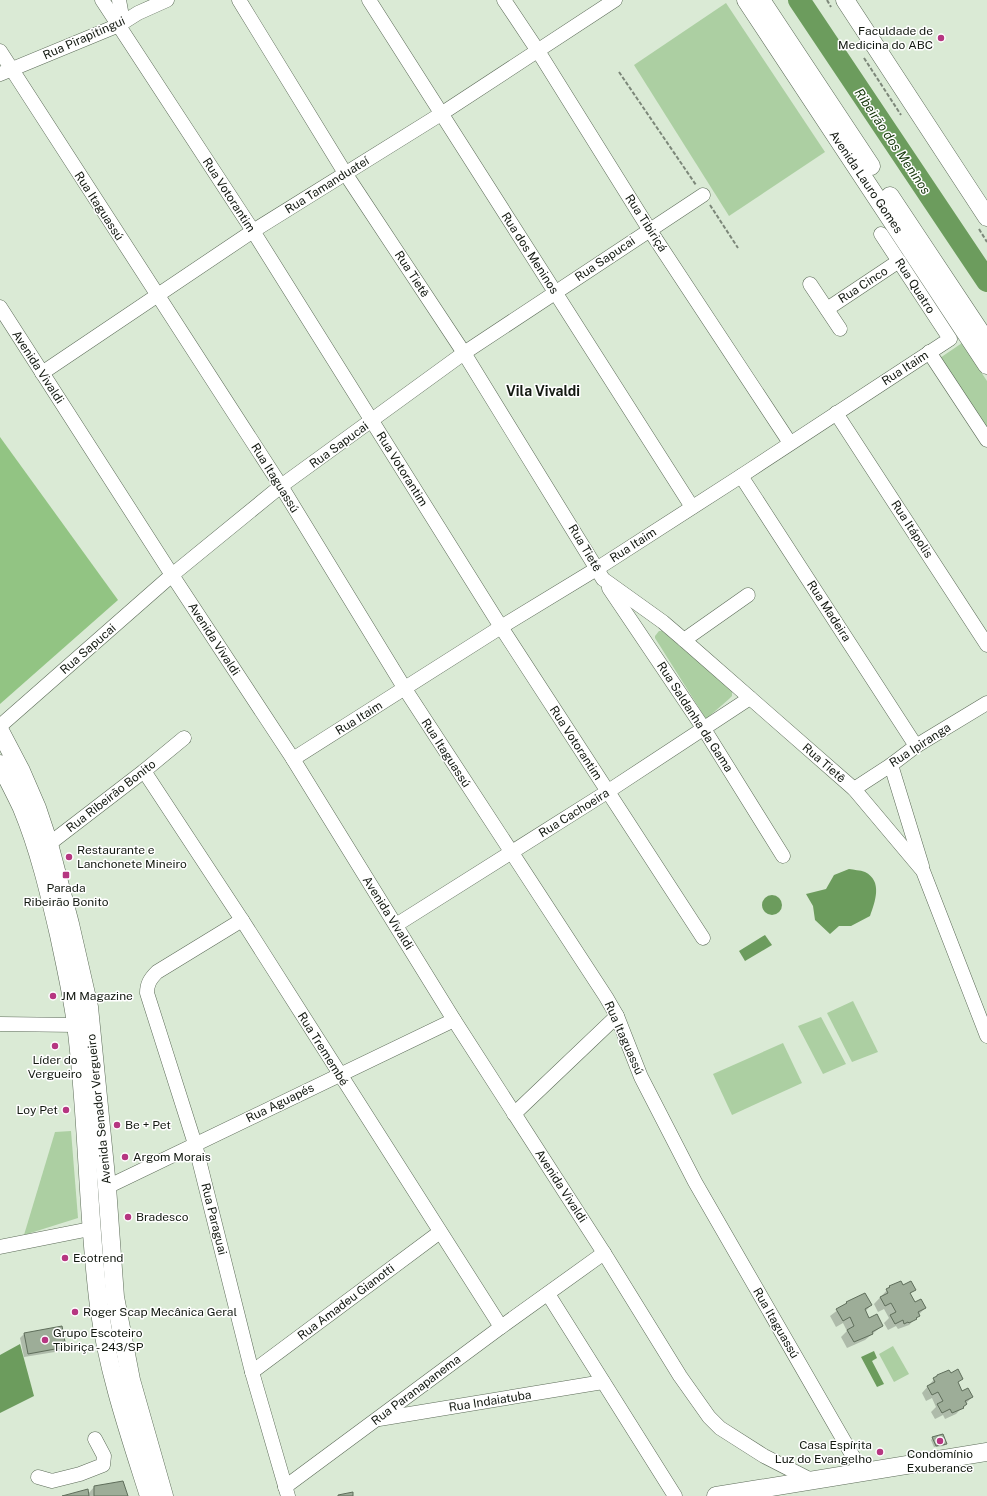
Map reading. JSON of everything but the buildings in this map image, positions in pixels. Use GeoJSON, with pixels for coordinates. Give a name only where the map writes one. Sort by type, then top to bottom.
{"type":"FeatureCollection","features":[{"type":"Feature","properties":{"kind":"main road","name":"Avenida Lauro Gomes"},"geometry":{"type":"LineString","coordinates":[[746,0],[987,365]]}},
{"type":"Feature","properties":{"kind":"main road","name":"Avenida Lauro Gomes"},"geometry":{"type":"LineString","coordinates":[[761,0],[987,342]]}},
{"type":"Feature","properties":{"kind":"main road"},"geometry":{"type":"LineString","coordinates":[[845,0],[987,217]]}},
{"type":"Feature","properties":{"kind":"main road","name":"Avenida Senador Vergueiro"},"geometry":{"type":"LineString","coordinates":[[0,731],[21,771],[37,808],[47,884],[71,992],[76,1025],[87,1158],[90,1229],[106,1353],[149,1496]]}},
{"type":"Feature","properties":{"kind":"main road","name":"Avenida Senador Vergueiro"},"geometry":{"type":"LineString","coordinates":[[0,764],[43,847],[70,924],[89,1007],[107,1187],[115,1296],[131,1380],[164,1496]]}},
{"type":"Feature","properties":{"kind":"main road"},"geometry":{"type":"LineString","coordinates":[[76,1025],[91,1034]]}},
{"type":"Feature","properties":{"kind":"main road"},"geometry":{"type":"LineString","coordinates":[[87,1158],[107,1187]]}},
{"type":"Feature","properties":{"kind":"main road"},"geometry":{"type":"LineString","coordinates":[[90,1229],[110,1238]]}},
{"type":"Feature","properties":{"kind":"main road"},"geometry":{"type":"LineString","coordinates":[[716,1496],[987,1452]]}},
{"type":"Feature","properties":{"kind":"street","name":"Rua Votorantim"},"geometry":{"type":"LineString","coordinates":[[102,0],[121,23],[501,627],[703,938]]}},
{"type":"Feature","properties":{"kind":"street"},"geometry":{"type":"LineString","coordinates":[[119,0],[121,23]]}},
{"type":"Feature","properties":{"kind":"street","name":"Rua Pirapitingui"},"geometry":{"type":"LineString","coordinates":[[6,72],[121,23],[138,13],[167,0]]}},
{"type":"Feature","properties":{"kind":"street","name":"Rua Tietê"},"geometry":{"type":"LineString","coordinates":[[239,0],[346,173],[464,353],[600,574],[663,622],[854,789],[924,871],[987,1036]]}},
{"type":"Feature","properties":{"kind":"street","name":"Rua dos Meninos"},"geometry":{"type":"LineString","coordinates":[[369,0],[692,507]]}},
{"type":"Feature","properties":{"kind":"street","name":"Rua Tibiriçá"},"geometry":{"type":"LineString","coordinates":[[504,0],[538,51],[649,229],[790,443]]}},
{"type":"Feature","properties":{"kind":"street","name":"Rua Tamanduateí"},"geometry":{"type":"LineString","coordinates":[[42,373],[253,231],[441,114],[615,0]]}},
{"type":"Feature","properties":{"kind":"street","name":"Rua Itaguassú"},"geometry":{"type":"LineString","coordinates":[[0,51],[6,72],[157,295],[281,486],[405,689],[617,1016],[641,1077],[695,1182],[862,1472]]}},
{"type":"Feature","properties":{"kind":"street","name":"Rua Sapucai"},"geometry":{"type":"LineString","coordinates":[[0,726],[172,575],[281,486],[464,353],[649,229],[703,195]]}},
{"type":"Feature","properties":{"kind":"street","name":"Rua Quatro"},"geometry":{"type":"LineString","coordinates":[[881,234],[950,339]]}},
{"type":"Feature","properties":{"kind":"street","name":"Rua Cinco"},"geometry":{"type":"LineString","coordinates":[[827,309],[899,262]]}},
{"type":"Feature","properties":{"kind":"street"},"geometry":{"type":"LineString","coordinates":[[810,284],[840,329]]}},
{"type":"Feature","properties":{"kind":"street","name":"Avenida Vivaldi"},"geometry":{"type":"LineString","coordinates":[[0,307],[172,575],[293,759],[454,1020],[604,1253],[680,1376],[709,1417],[720,1428],[739,1442],[811,1480]]}},
{"type":"Feature","properties":{"kind":"street","name":"Rua Itaim"},"geometry":{"type":"LineString","coordinates":[[293,759],[501,627],[600,574],[692,507],[950,339]]}},
{"type":"Feature","properties":{"kind":"street"},"geometry":{"type":"LineString","coordinates":[[929,352],[987,440]]}},
{"type":"Feature","properties":{"kind":"street","name":"Rua Itápolis"},"geometry":{"type":"LineString","coordinates":[[836,413],[987,645]]}},
{"type":"Feature","properties":{"kind":"street","name":"Rua Madeira"},"geometry":{"type":"LineString","coordinates":[[741,476],[916,746]]}},
{"type":"Feature","properties":{"kind":"street","name":"Rua Saldanha da Gama"},"geometry":{"type":"LineString","coordinates":[[600,574],[704,729],[783,856]]}},
{"type":"Feature","properties":{"kind":"street"},"geometry":{"type":"LineString","coordinates":[[684,640],[748,596]]}},
{"type":"Feature","properties":{"kind":"street"},"geometry":{"type":"LineString","coordinates":[[645,640],[647,633],[652,626],[663,622]]}},
{"type":"Feature","properties":{"kind":"street","name":"Rua Cachoeira"},"geometry":{"type":"LineString","coordinates":[[396,925],[607,792],[750,698]]}},
{"type":"Feature","properties":{"kind":"street","name":"Rua Ipiranga"},"geometry":{"type":"LineString","coordinates":[[854,789],[891,765],[916,746],[987,703]]}},
{"type":"Feature","properties":{"kind":"street","name":"Rua Ribeirão Bonito"},"geometry":{"type":"LineString","coordinates":[[43,847],[144,771],[184,738]]}},
{"type":"Feature","properties":{"kind":"street"},"geometry":{"type":"LineString","coordinates":[[891,765],[924,871]]}},
{"type":"Feature","properties":{"kind":"street","name":"Rua Tremembé"},"geometry":{"type":"LineString","coordinates":[[144,771],[242,920],[501,1326]]}},
{"type":"Feature","properties":{"kind":"street","name":"Rua Paraguai"},"geometry":{"type":"LineString","coordinates":[[242,920],[157,972],[150,979],[147,986],[148,1000],[175,1077],[195,1144],[252,1372],[286,1492]]}},
{"type":"Feature","properties":{"kind":"street"},"geometry":{"type":"LineString","coordinates":[[514,1114],[617,1016]]}},
{"type":"Feature","properties":{"kind":"street","name":"Rua Aguapés"},"geometry":{"type":"LineString","coordinates":[[107,1187],[339,1074],[454,1020]]}},
{"type":"Feature","properties":{"kind":"street"},"geometry":{"type":"LineString","coordinates":[[0,1024],[76,1025]]}},
{"type":"Feature","properties":{"kind":"street"},"geometry":{"type":"LineString","coordinates":[[0,1247],[90,1229]]}},
{"type":"Feature","properties":{"kind":"street","name":"Rua Amadeu Gianotti"},"geometry":{"type":"LineString","coordinates":[[252,1372],[440,1232]]}},
{"type":"Feature","properties":{"kind":"street","name":"Rua Paranapanema"},"geometry":{"type":"LineString","coordinates":[[286,1492],[377,1420],[501,1326],[604,1253]]}},
{"type":"Feature","properties":{"kind":"street"},"geometry":{"type":"LineString","coordinates":[[548,1294],[675,1496]]}},
{"type":"Feature","properties":{"kind":"street","name":"Rua Indaiatuba"},"geometry":{"type":"LineString","coordinates":[[377,1420],[603,1382]]}},
{"type":"Feature","properties":{"kind":"street"},"geometry":{"type":"LineString","coordinates":[[38,1477],[52,1481],[80,1474],[103,1465],[104,1456],[95,1439]]}},
{"type":"Feature","properties":{"kind":"path"},"geometry":{"type":"LineString","coordinates":[[619,72],[738,248]]}},
{"type":"Feature","properties":{"kind":"shaded area"},"geometry":{"type":"Polygon","coordinates":[[[726,3],[825,152],[729,216],[634,65],[726,3]]]}},
{"type":"Feature","properties":{"kind":"shaded area"},"geometry":{"type":"Polygon","coordinates":[[[962,343],[987,381],[987,430],[940,358],[962,343]]]}},
{"type":"Feature","properties":{"kind":"shaded area"},"geometry":{"type":"Polygon","coordinates":[[[0,437],[118,600],[0,704],[0,437]]]}},
{"type":"Feature","properties":{"kind":"shaded area"},"geometry":{"type":"Polygon","coordinates":[[[659,631],[662,631],[732,691],[732,696],[706,719],[655,638],[659,631]]]}},
{"type":"Feature","properties":{"kind":"shaded area"},"geometry":{"type":"Polygon","coordinates":[[[849,869],[859,870],[871,876],[876,886],[874,904],[870,916],[851,926],[839,926],[830,934],[815,920],[813,906],[806,894],[826,889],[834,875],[849,869]]]}},
{"type":"Feature","properties":{"kind":"shaded area"},"geometry":{"type":"Polygon","coordinates":[[[772,895],[779,898],[782,905],[779,912],[772,915],[765,912],[762,905],[765,898],[772,895]]]}},
{"type":"Feature","properties":{"kind":"shaded area"},"geometry":{"type":"Polygon","coordinates":[[[765,935],[772,945],[745,961],[739,951],[765,935]]]}},
{"type":"Feature","properties":{"kind":"shaded area"},"geometry":{"type":"Polygon","coordinates":[[[853,1001],[878,1052],[852,1062],[827,1013],[853,1001]]]}},
{"type":"Feature","properties":{"kind":"shaded area"},"geometry":{"type":"Polygon","coordinates":[[[821,1017],[846,1064],[823,1074],[798,1026],[821,1017]]]}},
{"type":"Feature","properties":{"kind":"shaded area"},"geometry":{"type":"Polygon","coordinates":[[[783,1043],[802,1083],[732,1115],[713,1074],[783,1043]]]}},
{"type":"Feature","properties":{"kind":"shaded area"},"geometry":{"type":"Polygon","coordinates":[[[71,1131],[78,1218],[24,1235],[55,1132],[71,1131]]]}},
{"type":"Feature","properties":{"kind":"shaded area"},"geometry":{"type":"Polygon","coordinates":[[[20,1344],[34,1396],[0,1413],[0,1355],[20,1344]]]}},
{"type":"Feature","properties":{"kind":"shaded area"},"geometry":{"type":"Polygon","coordinates":[[[893,1346],[909,1374],[894,1382],[879,1354],[893,1346]]]}},
{"type":"Feature","properties":{"kind":"shaded area"},"geometry":{"type":"Polygon","coordinates":[[[874,1351],[877,1358],[872,1361],[884,1384],[877,1387],[861,1357],[874,1351]]]}},
{"type":"Feature","properties":{"kind":"waterway","name":"Ribeirão dos Meninos"},"geometry":{"type":"LineString","coordinates":[[799,0],[987,281]]}},
{"type":"Feature","properties":{"kind":"place","name":"Faculdade de Medicina do ABC"},"geometry":{"type":"Point","coordinates":[941,38]}},
{"type":"Feature","properties":{"kind":"place","name":"Restaurante e Lanchonete Mineiro"},"geometry":{"type":"Point","coordinates":[69,857]}},
{"type":"Feature","properties":{"kind":"place","name":"Parada Ribeirão Bonito"},"geometry":{"type":"Point","coordinates":[66,875]}},
{"type":"Feature","properties":{"kind":"place","name":"JM Magazine"},"geometry":{"type":"Point","coordinates":[53,996]}},
{"type":"Feature","properties":{"kind":"place","name":"Líder do Vergueiro"},"geometry":{"type":"Point","coordinates":[55,1046]}},
{"type":"Feature","properties":{"kind":"place","name":"Loy Pet"},"geometry":{"type":"Point","coordinates":[66,1110]}},
{"type":"Feature","properties":{"kind":"place","name":"Be + Pet"},"geometry":{"type":"Point","coordinates":[117,1125]}},
{"type":"Feature","properties":{"kind":"place","name":"Argom Morais"},"geometry":{"type":"Point","coordinates":[125,1157]}},
{"type":"Feature","properties":{"kind":"place","name":"Bradesco"},"geometry":{"type":"Point","coordinates":[128,1217]}},
{"type":"Feature","properties":{"kind":"place","name":"Ecotrend"},"geometry":{"type":"Point","coordinates":[65,1258]}},
{"type":"Feature","properties":{"kind":"place","name":"Roger Scap Mecânica Geral"},"geometry":{"type":"Point","coordinates":[75,1312]}},
{"type":"Feature","properties":{"kind":"place","name":"Grupo Escoteiro Tibiriça - 243/SP"},"geometry":{"type":"Point","coordinates":[45,1340]}},
{"type":"Feature","properties":{"kind":"place","name":"Condomínio Exuberance"},"geometry":{"type":"Point","coordinates":[940,1441]}},
{"type":"Feature","properties":{"kind":"place","name":"Casa Espírita Luz do Evangelho"},"geometry":{"type":"Point","coordinates":[880,1452]}},
{"type":"Feature","properties":{"kind":"district","name":"Vila Vivaldi"},"geometry":{"type":"Point","coordinates":[543,391]}}]}
